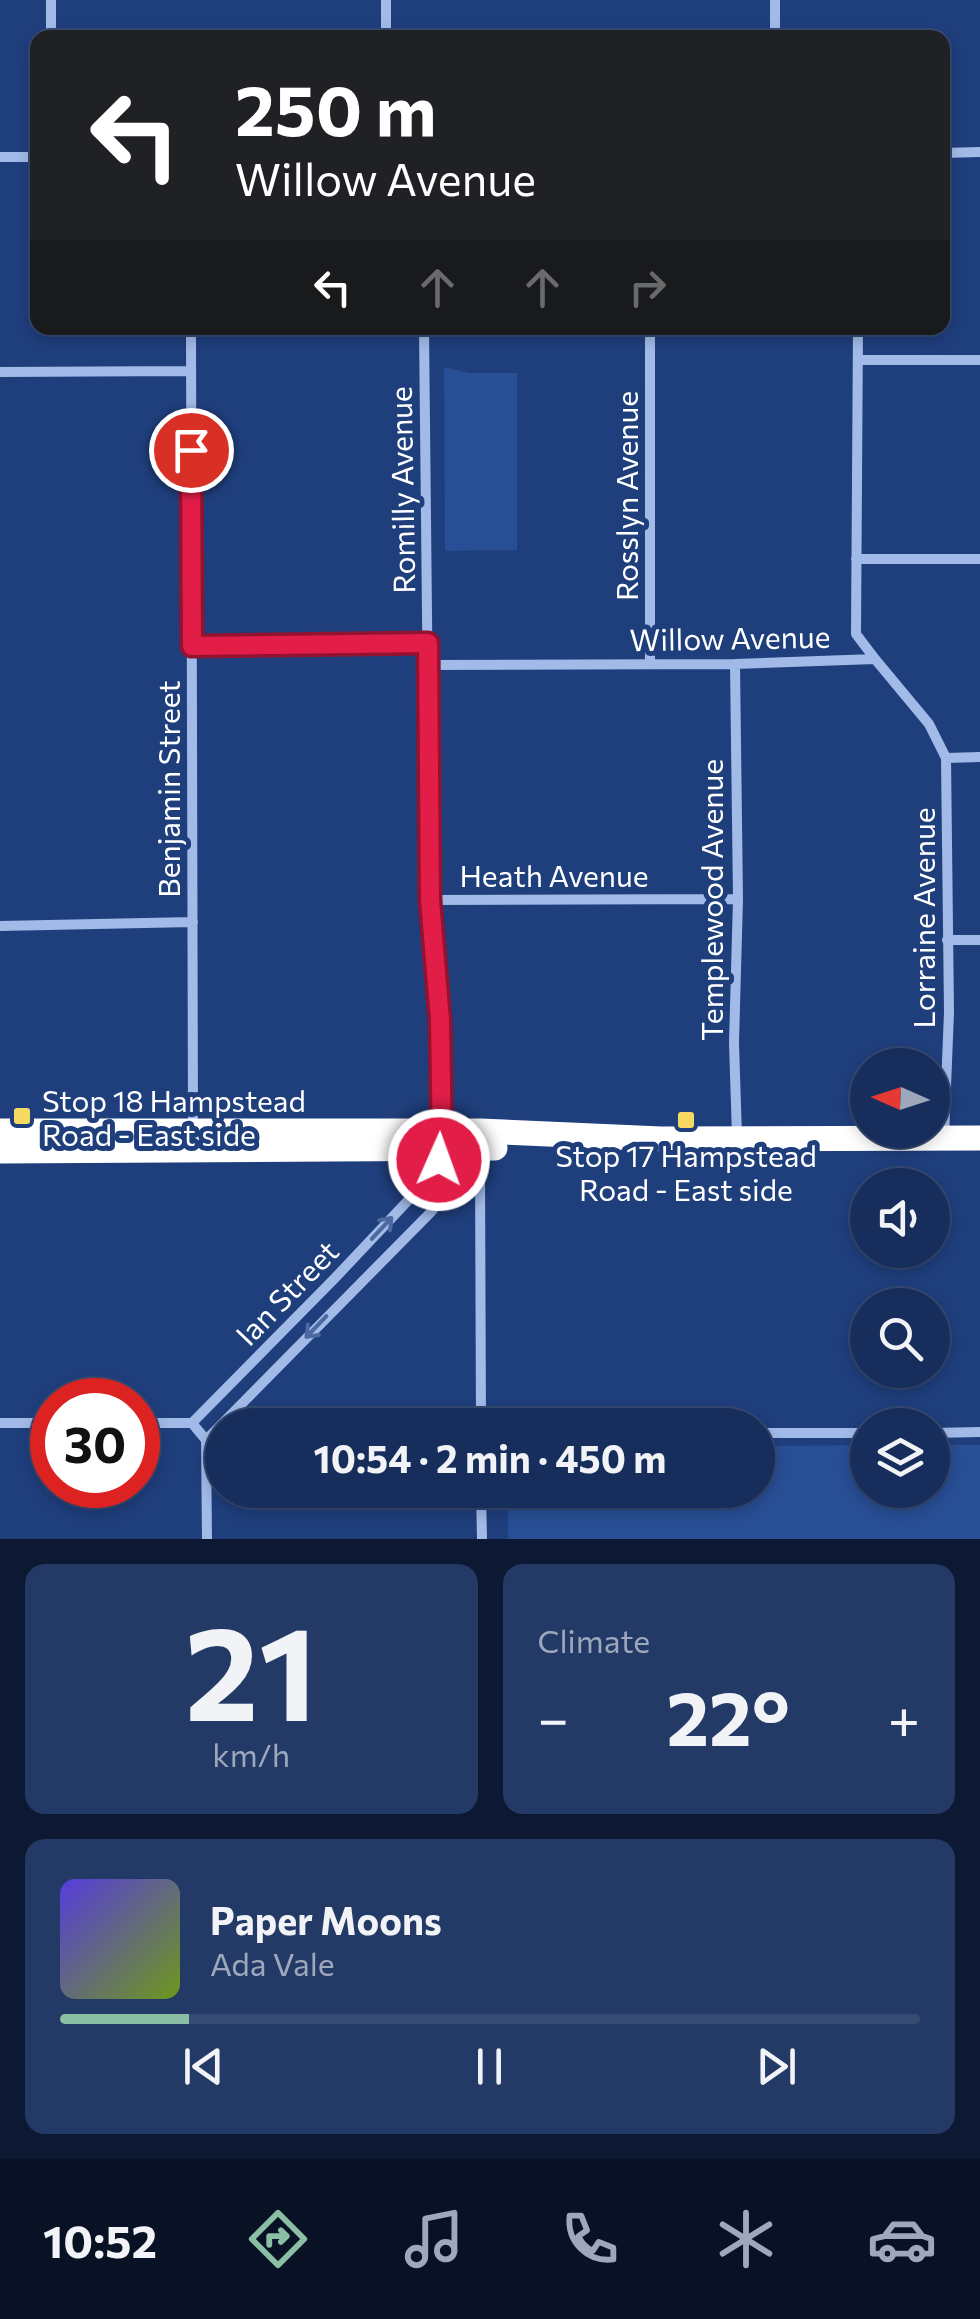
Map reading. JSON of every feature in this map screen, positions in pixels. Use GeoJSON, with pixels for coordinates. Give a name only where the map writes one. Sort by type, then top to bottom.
{"type":"FeatureCollection","features":[{"type":"Feature","properties":{"kind":"highway"},"geometry":{"type":"LineString","coordinates":[[0,1131],[194,1141],[850,1138]]}},
{"type":"Feature","properties":{"kind":"highway"},"geometry":{"type":"LineString","coordinates":[[950,1138],[980,1138]]}},
{"type":"Feature","properties":{"kind":"highway"},"geometry":{"type":"LineString","coordinates":[[0,1151],[194,1141]]}},
{"type":"Feature","properties":{"kind":"street"},"geometry":{"type":"LineString","coordinates":[[50,30],[51,0]]}},
{"type":"Feature","properties":{"kind":"street"},"geometry":{"type":"LineString","coordinates":[[386,0],[386,30]]}},
{"type":"Feature","properties":{"kind":"street"},"geometry":{"type":"LineString","coordinates":[[775,30],[776,0]]}},
{"type":"Feature","properties":{"kind":"street"},"geometry":{"type":"LineString","coordinates":[[950,153],[980,152]]}},
{"type":"Feature","properties":{"kind":"street"},"geometry":{"type":"LineString","coordinates":[[0,158],[30,157]]}},
{"type":"Feature","properties":{"kind":"street","name":"Benjamin Street"},"geometry":{"type":"LineString","coordinates":[[190,335],[194,1141]]}},
{"type":"Feature","properties":{"kind":"street","name":"Romilly Avenue"},"geometry":{"type":"LineString","coordinates":[[424,335],[430,900],[440,1020],[458,1142]]}},
{"type":"Feature","properties":{"kind":"street","name":"Rosslyn Avenue"},"geometry":{"type":"LineString","coordinates":[[650,335],[650,664]]}},
{"type":"Feature","properties":{"kind":"street"},"geometry":{"type":"LineString","coordinates":[[858,335],[856,634],[929,724],[946,758],[980,758]]}},
{"type":"Feature","properties":{"kind":"street"},"geometry":{"type":"LineString","coordinates":[[858,360],[980,360]]}},
{"type":"Feature","properties":{"kind":"street"},"geometry":{"type":"LineString","coordinates":[[0,372],[191,371]]}},
{"type":"Feature","properties":{"kind":"street"},"geometry":{"type":"LineString","coordinates":[[856,559],[980,559]]}},
{"type":"Feature","properties":{"kind":"street"},"geometry":{"type":"LineString","coordinates":[[192,646],[428,643]]}},
{"type":"Feature","properties":{"kind":"street","name":"Willow Avenue"},"geometry":{"type":"LineString","coordinates":[[429,665],[875,660]]}},
{"type":"Feature","properties":{"kind":"street","name":"Templewood Avenue"},"geometry":{"type":"LineString","coordinates":[[735,664],[736,1137]]}},
{"type":"Feature","properties":{"kind":"street","name":"Lorraine Avenue"},"geometry":{"type":"LineString","coordinates":[[946,758],[948,1048]]}},
{"type":"Feature","properties":{"kind":"street","name":"Heath Avenue"},"geometry":{"type":"LineString","coordinates":[[430,900],[738,899]]}},
{"type":"Feature","properties":{"kind":"street"},"geometry":{"type":"LineString","coordinates":[[0,926],[193,922]]}},
{"type":"Feature","properties":{"kind":"street"},"geometry":{"type":"LineString","coordinates":[[947,940],[980,940]]}},
{"type":"Feature","properties":{"kind":"street"},"geometry":{"type":"LineString","coordinates":[[458,1142],[480,1168],[481,1408]]}},
{"type":"Feature","properties":{"kind":"street","name":"Ian Street"},"geometry":{"type":"LineString","coordinates":[[192,1423],[335,1278],[458,1142]]}},
{"type":"Feature","properties":{"kind":"street","name":"Ian Street"},"geometry":{"type":"LineString","coordinates":[[238,1408],[431,1212],[456,1181],[458,1142]]}},
{"type":"Feature","properties":{"kind":"street"},"geometry":{"type":"LineString","coordinates":[[0,1424],[30,1423]]}},
{"type":"Feature","properties":{"kind":"street"},"geometry":{"type":"LineString","coordinates":[[160,1423],[192,1423],[205,1439]]}},
{"type":"Feature","properties":{"kind":"street"},"geometry":{"type":"LineString","coordinates":[[950,1432],[980,1432]]}},
{"type":"Feature","properties":{"kind":"street"},"geometry":{"type":"LineString","coordinates":[[775,1433],[850,1433]]}},
{"type":"Feature","properties":{"kind":"street"},"geometry":{"type":"LineString","coordinates":[[207,1508],[207,1539]]}},
{"type":"Feature","properties":{"kind":"street"},"geometry":{"type":"LineString","coordinates":[[482,1508],[482,1539]]}},
{"type":"Feature","properties":{"kind":"shaded area"},"geometry":{"type":"Polygon","coordinates":[[[444,367],[469,373],[517,373],[517,550],[445,551],[444,367]]]}},
{"type":"Feature","properties":{"kind":"shaded area"},"geometry":{"type":"Polygon","coordinates":[[[850,1445],[850,1508],[950,1508],[950,1445],[980,1445],[980,1539],[508,1539],[508,1508],[775,1508],[775,1446],[850,1445]]]}},
{"type":"Feature","properties":{"kind":"place","name":"Stop 18 Hampstead Road - East side"},"geometry":{"type":"Point","coordinates":[22,1116]}},
{"type":"Feature","properties":{"kind":"place","name":"Stop 17 Hampstead Road - East side"},"geometry":{"type":"Point","coordinates":[686,1120]}},
{"type":"Feature","properties":{"kind":"route"},"geometry":{"type":"LineString","coordinates":[[191,450],[192,646],[428,643],[430,900],[440,1020],[439,1160]]}}]}
